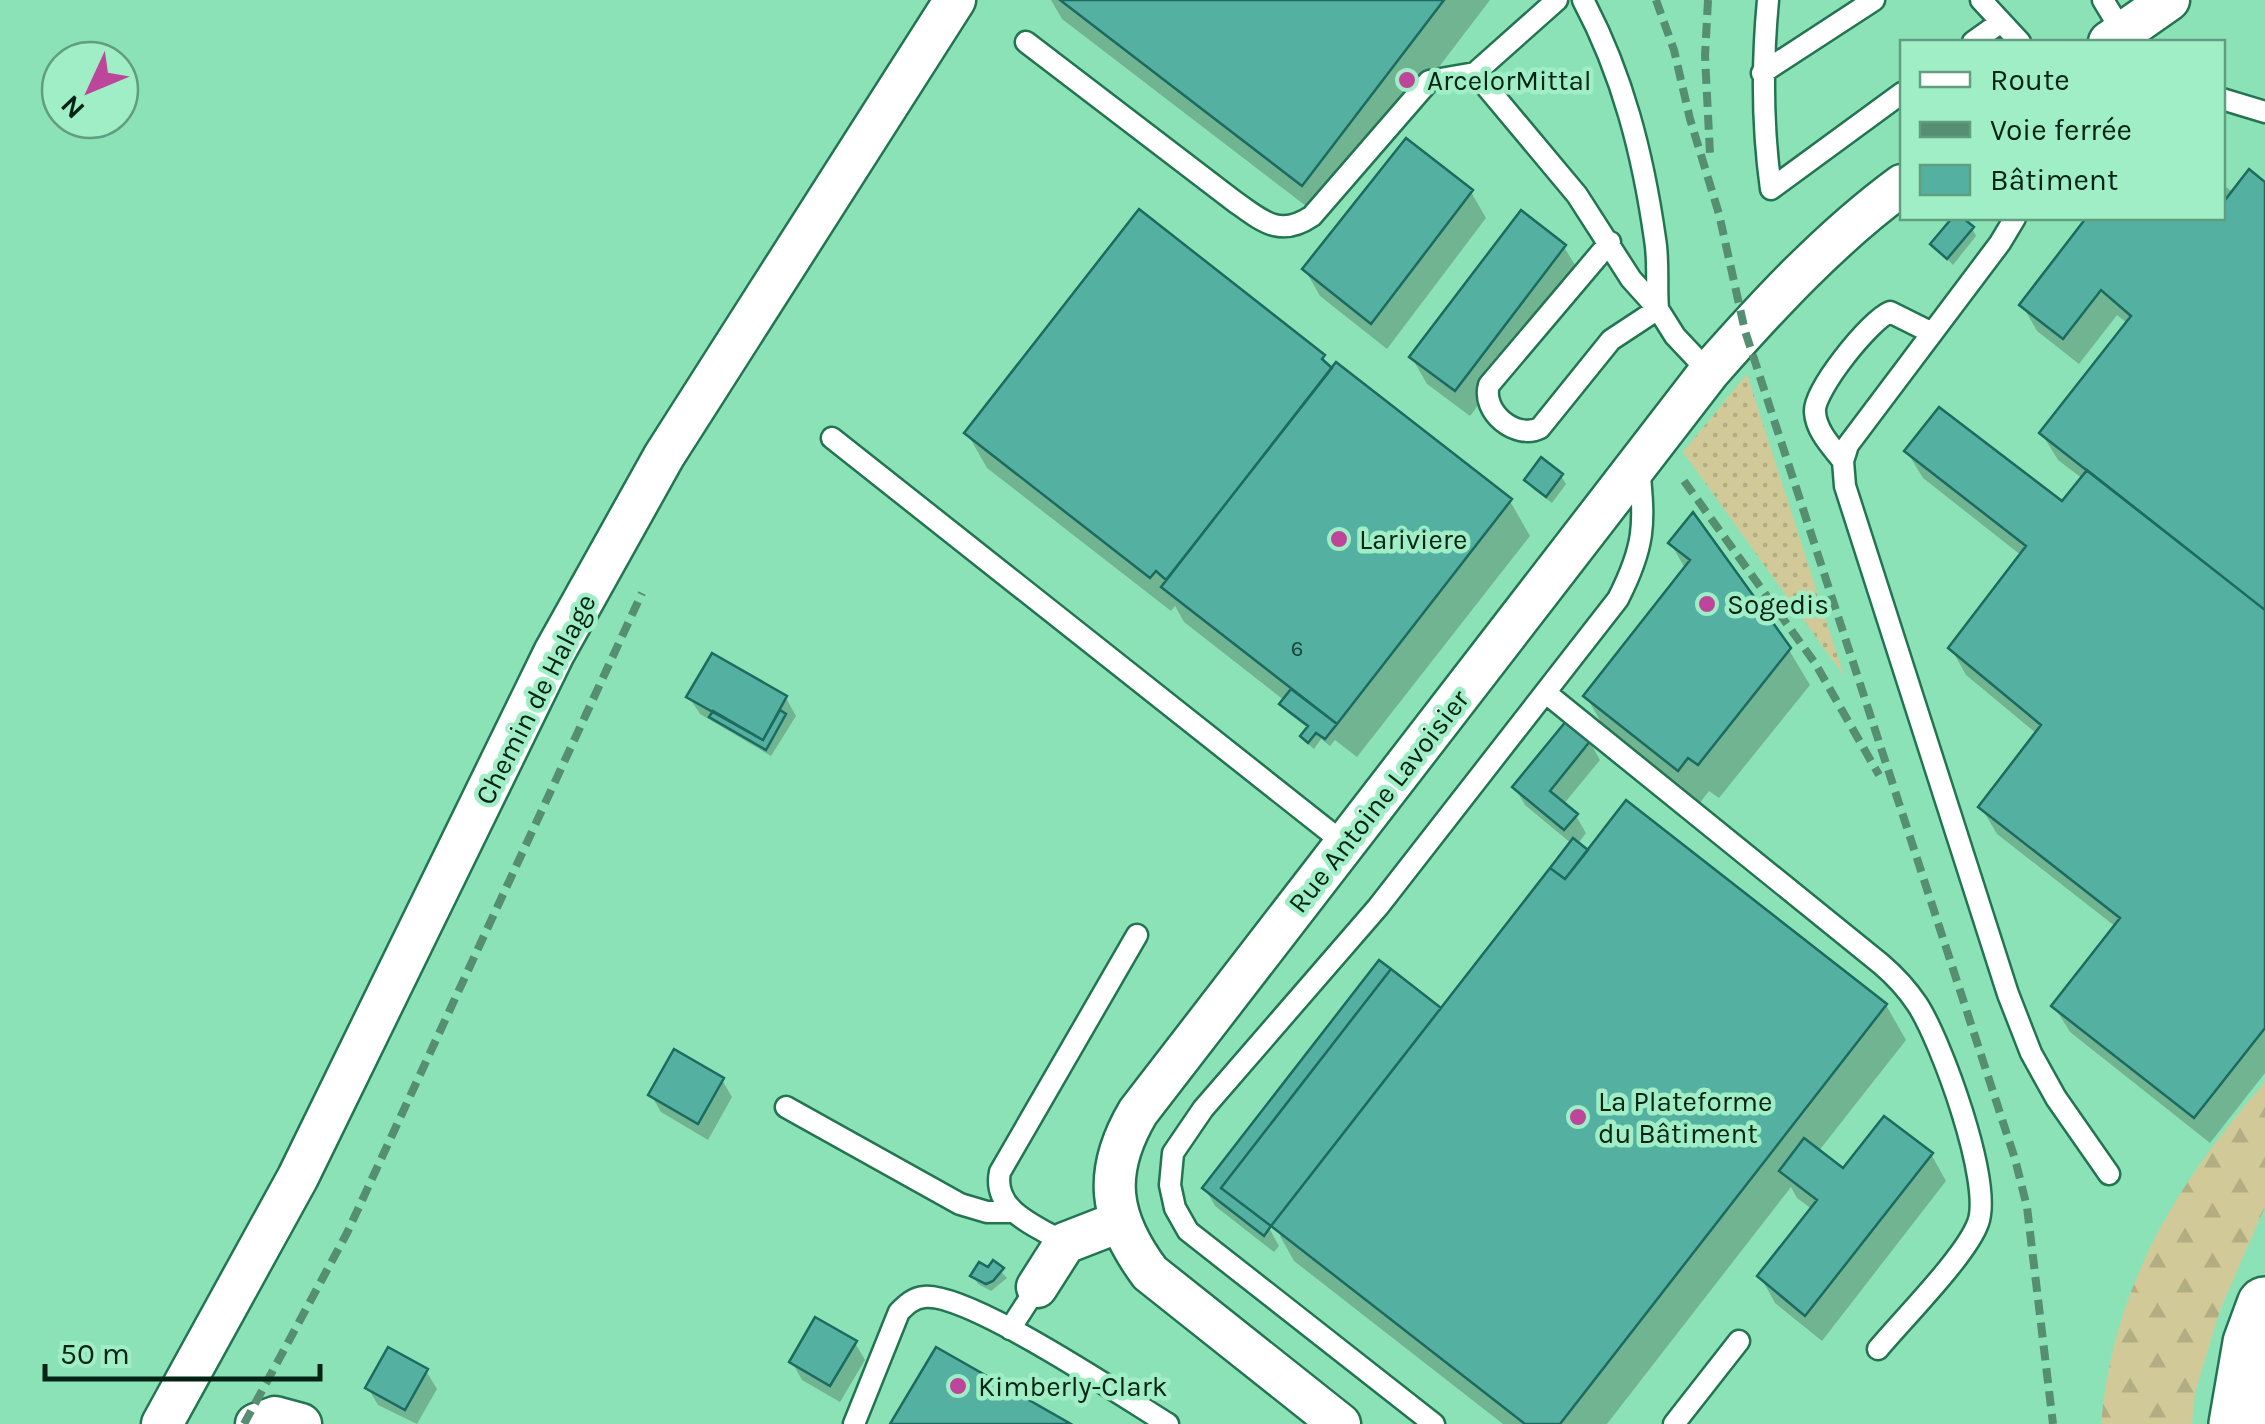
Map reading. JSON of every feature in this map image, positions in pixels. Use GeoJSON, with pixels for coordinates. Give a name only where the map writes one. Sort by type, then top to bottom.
{"type":"FeatureCollection","features":[{"type":"Feature","properties":{"kind":"main road"},"geometry":{"type":"LineString","coordinates":[[2237,1424],[2251,1342],[2265,1305]]}},
{"type":"Feature","properties":{"kind":"street","name":"Chemin de Halage"},"geometry":{"type":"LineString","coordinates":[[162,1424],[298,1177],[554,654],[686,422],[955,0]]}},
{"type":"Feature","properties":{"kind":"street"},"geometry":{"type":"LineString","coordinates":[[2121,29],[2169,0]]}},
{"type":"Feature","properties":{"kind":"street","name":"Rue Antoine Lavoisier"},"geometry":{"type":"LineString","coordinates":[[1340,1424],[1150,1274],[1119,1222],[1114,1166],[1122,1140],[1709,372],[1787,286],[1900,186]]}},
{"type":"Feature","properties":{"kind":"street"},"geometry":{"type":"LineString","coordinates":[[1037,1286],[1065,1243],[1119,1222]]}},
{"type":"Feature","properties":{"kind":"street"},"geometry":{"type":"LineString","coordinates":[[256,1424],[275,1417],[301,1424]]}},
{"type":"Feature","properties":{"kind":"lane"},"geometry":{"type":"LineString","coordinates":[[1026,42],[1234,202],[1260,220],[1294,228],[1312,216],[1428,81],[1475,73],[1556,0]]}},
{"type":"Feature","properties":{"kind":"lane"},"geometry":{"type":"LineString","coordinates":[[1583,0],[1603,37],[1632,116],[1656,243],[1658,309]]}},
{"type":"Feature","properties":{"kind":"lane"},"geometry":{"type":"LineString","coordinates":[[1768,0],[1762,74],[1771,189],[1900,95]]}},
{"type":"Feature","properties":{"kind":"lane"},"geometry":{"type":"LineString","coordinates":[[1762,74],[1874,0]]}},
{"type":"Feature","properties":{"kind":"lane"},"geometry":{"type":"LineString","coordinates":[[1982,0],[2018,40]]}},
{"type":"Feature","properties":{"kind":"lane"},"geometry":{"type":"LineString","coordinates":[[1975,40],[2001,22]]}},
{"type":"Feature","properties":{"kind":"lane"},"geometry":{"type":"LineString","coordinates":[[1475,73],[1577,195],[1631,279],[1709,372]]}},
{"type":"Feature","properties":{"kind":"lane"},"geometry":{"type":"LineString","coordinates":[[2225,100],[2265,112]]}},
{"type":"Feature","properties":{"kind":"lane"},"geometry":{"type":"LineString","coordinates":[[1842,460],[1848,445],[2014,220]]}},
{"type":"Feature","properties":{"kind":"lane"},"geometry":{"type":"LineString","coordinates":[[1610,242],[1489,385],[1489,405],[1515,430],[1529,433],[1540,428],[1612,340],[1658,309]]}},
{"type":"Feature","properties":{"kind":"lane"},"geometry":{"type":"LineString","coordinates":[[1932,333],[1890,312],[1882,316],[1870,326],[1818,395],[1816,421],[1842,460],[1845,486],[2008,994],[2056,1098],[2110,1174]]}},
{"type":"Feature","properties":{"kind":"lane"},"geometry":{"type":"LineString","coordinates":[[832,438],[1345,844]]}},
{"type":"Feature","properties":{"kind":"lane"},"geometry":{"type":"LineString","coordinates":[[1434,1424],[1188,1232],[1175,1208],[1170,1186],[1173,1153],[1203,1109],[1378,907],[1618,599],[1635,566],[1643,538],[1639,465]]}},
{"type":"Feature","properties":{"kind":"lane"},"geometry":{"type":"LineString","coordinates":[[1546,693],[1882,964],[1916,1003],[1934,1035],[1958,1100],[1980,1187],[1980,1220],[1968,1242],[1878,1350]]}},
{"type":"Feature","properties":{"kind":"lane"},"geometry":{"type":"LineString","coordinates":[[1065,1243],[1014,1212],[1003,1200],[997,1186],[1000,1172],[1137,935]]}},
{"type":"Feature","properties":{"kind":"lane"},"geometry":{"type":"LineString","coordinates":[[786,1107],[960,1204],[987,1212],[1014,1212]]}},
{"type":"Feature","properties":{"kind":"lane"},"geometry":{"type":"LineString","coordinates":[[1010,1329],[1037,1286]]}},
{"type":"Feature","properties":{"kind":"lane"},"geometry":{"type":"LineString","coordinates":[[854,1424],[898,1312],[909,1302],[924,1297],[945,1299],[1010,1329],[1168,1424]]}},
{"type":"Feature","properties":{"kind":"lane"},"geometry":{"type":"LineString","coordinates":[[1674,1424],[1739,1341]]}},
{"type":"Feature","properties":{"kind":"shaded area"},"geometry":{"type":"Polygon","coordinates":[[[0,0],[2265,0],[2265,1424],[0,1424],[0,0]]]}},
{"type":"Feature","properties":{"kind":"green space"},"geometry":{"type":"Polygon","coordinates":[[[1747,374],[1844,676],[1683,452],[1747,374]]]}},
{"type":"Feature","properties":{"kind":"green space"},"geometry":{"type":"Polygon","coordinates":[[[2265,1082],[2265,1207],[2220,1310],[2195,1393],[2192,1424],[2101,1424],[2119,1327],[2154,1240],[2204,1159],[2265,1082]]]}},
{"type":"Feature","properties":{"kind":"building"},"geometry":{"type":"Polygon","coordinates":[[[1060,0],[1444,0],[1302,186],[1060,0]]]}},
{"type":"Feature","properties":{"kind":"building"},"geometry":{"type":"Polygon","coordinates":[[[1406,138],[1473,190],[1371,324],[1302,269],[1406,138]]]}},
{"type":"Feature","properties":{"kind":"building"},"geometry":{"type":"Polygon","coordinates":[[[2249,169],[2265,182],[2265,610],[2039,433],[2131,316],[2101,290],[2063,339],[2019,305],[2084,220],[2225,220],[2225,200],[2249,169]]]}},
{"type":"Feature","properties":{"kind":"building"},"geometry":{"type":"Polygon","coordinates":[[[1139,209],[1325,355],[1322,359],[1332,368],[1166,580],[1156,571],[1150,578],[964,433],[1139,209]]]}},
{"type":"Feature","properties":{"kind":"building"},"geometry":{"type":"Polygon","coordinates":[[[1521,210],[1566,245],[1455,391],[1409,357],[1521,210]]]}},
{"type":"Feature","properties":{"kind":"building"},"geometry":{"type":"Polygon","coordinates":[[[1950,220],[1965,220],[1974,227],[1947,259],[1930,244],[1950,220]]]}},
{"type":"Feature","properties":{"kind":"building","name":"Lariviere"},"geometry":{"type":"Polygon","coordinates":[[[1336,362],[1512,499],[1337,724],[1161,587],[1336,362]]]}},
{"type":"Feature","properties":{"kind":"building"},"geometry":{"type":"Polygon","coordinates":[[[1939,407],[2062,501],[2087,470],[2265,610],[2265,1028],[2194,1118],[2051,1006],[2120,918],[1978,807],[2041,725],[1948,648],[2026,546],[1904,451],[1939,407]]]}},
{"type":"Feature","properties":{"kind":"building"},"geometry":{"type":"Polygon","coordinates":[[[1541,457],[1563,474],[1546,497],[1524,480],[1541,457]]]}},
{"type":"Feature","properties":{"kind":"building","name":"Sogedis"},"geometry":{"type":"Polygon","coordinates":[[[1693,512],[1791,648],[1698,765],[1688,758],[1678,771],[1583,696],[1690,560],[1668,543],[1693,512]]]}},
{"type":"Feature","properties":{"kind":"building"},"geometry":{"type":"Polygon","coordinates":[[[712,653],[787,696],[763,740],[686,697],[712,653]]]}},
{"type":"Feature","properties":{"kind":"building"},"geometry":{"type":"Polygon","coordinates":[[[1291,689],[1337,724],[1325,739],[1316,733],[1308,743],[1300,736],[1308,726],[1279,704],[1291,689]]]}},
{"type":"Feature","properties":{"kind":"building"},"geometry":{"type":"Polygon","coordinates":[[[780,710],[786,714],[766,750],[709,717],[713,711],[763,740],[780,710]]]}},
{"type":"Feature","properties":{"kind":"building"},"geometry":{"type":"Polygon","coordinates":[[[1567,720],[1591,740],[1550,791],[1578,814],[1564,830],[1512,787],[1567,720]]]}},
{"type":"Feature","properties":{"kind":"building","name":"La Plateforme du Bâtiment"},"geometry":{"type":"Polygon","coordinates":[[[1626,800],[1887,1004],[1560,1424],[1525,1424],[1271,1226],[1550,868],[1565,879],[1626,800]]]}},
{"type":"Feature","properties":{"kind":"building"},"geometry":{"type":"Polygon","coordinates":[[[1573,838],[1588,850],[1565,879],[1550,868],[1573,838]]]}},
{"type":"Feature","properties":{"kind":"building"},"geometry":{"type":"Polygon","coordinates":[[[1379,960],[1391,969],[1221,1188],[1271,1226],[1264,1236],[1202,1188],[1379,960]]]}},
{"type":"Feature","properties":{"kind":"building"},"geometry":{"type":"Polygon","coordinates":[[[1391,969],[1441,1008],[1271,1226],[1221,1188],[1391,969]]]}},
{"type":"Feature","properties":{"kind":"building"},"geometry":{"type":"Polygon","coordinates":[[[674,1049],[724,1078],[698,1124],[648,1095],[674,1049]]]}},
{"type":"Feature","properties":{"kind":"building"},"geometry":{"type":"Polygon","coordinates":[[[1884,1116],[1933,1153],[1805,1316],[1757,1276],[1817,1200],[1779,1171],[1804,1138],[1843,1168],[1884,1116]]]}},
{"type":"Feature","properties":{"kind":"building"},"geometry":{"type":"Polygon","coordinates":[[[993,1260],[1004,1268],[993,1281],[986,1284],[970,1276],[979,1262],[988,1267],[993,1260]]]}},
{"type":"Feature","properties":{"kind":"building"},"geometry":{"type":"Polygon","coordinates":[[[815,1317],[857,1341],[830,1386],[789,1362],[815,1317]]]}},
{"type":"Feature","properties":{"kind":"building"},"geometry":{"type":"Polygon","coordinates":[[[388,1347],[428,1369],[405,1410],[365,1388],[388,1347]]]}},
{"type":"Feature","properties":{"kind":"building","name":"Kimberly-Clark"},"geometry":{"type":"Polygon","coordinates":[[[936,1347],[1071,1424],[890,1424],[936,1347]]]}},
{"type":"Feature","properties":{"kind":"railway"},"geometry":{"type":"LineString","coordinates":[[1656,0],[1674,50],[1719,214],[1745,331],[2015,1159],[2027,1207],[2053,1424]]}},
{"type":"Feature","properties":{"kind":"railway"},"geometry":{"type":"LineString","coordinates":[[1708,0],[1705,56],[1710,154]]}},
{"type":"Feature","properties":{"kind":"railway"},"geometry":{"type":"LineString","coordinates":[[1684,481],[1815,663],[1879,775]]}},
{"type":"Feature","properties":{"kind":"railway"},"geometry":{"type":"LineString","coordinates":[[244,1424],[347,1233],[642,593]]}},
{"type":"Feature","properties":{"kind":"place","name":"ArcelorMittal"},"geometry":{"type":"Point","coordinates":[1407,80]}},
{"type":"Feature","properties":{"kind":"place","name":"Lariviere"},"geometry":{"type":"Point","coordinates":[1339,539]}},
{"type":"Feature","properties":{"kind":"place","name":"Sogedis"},"geometry":{"type":"Point","coordinates":[1707,604]}},
{"type":"Feature","properties":{"kind":"place","name":"La Plateforme du Bâtiment"},"geometry":{"type":"Point","coordinates":[1578,1117]}},
{"type":"Feature","properties":{"kind":"place","name":"Kimberly-Clark"},"geometry":{"type":"Point","coordinates":[958,1386]}}]}
